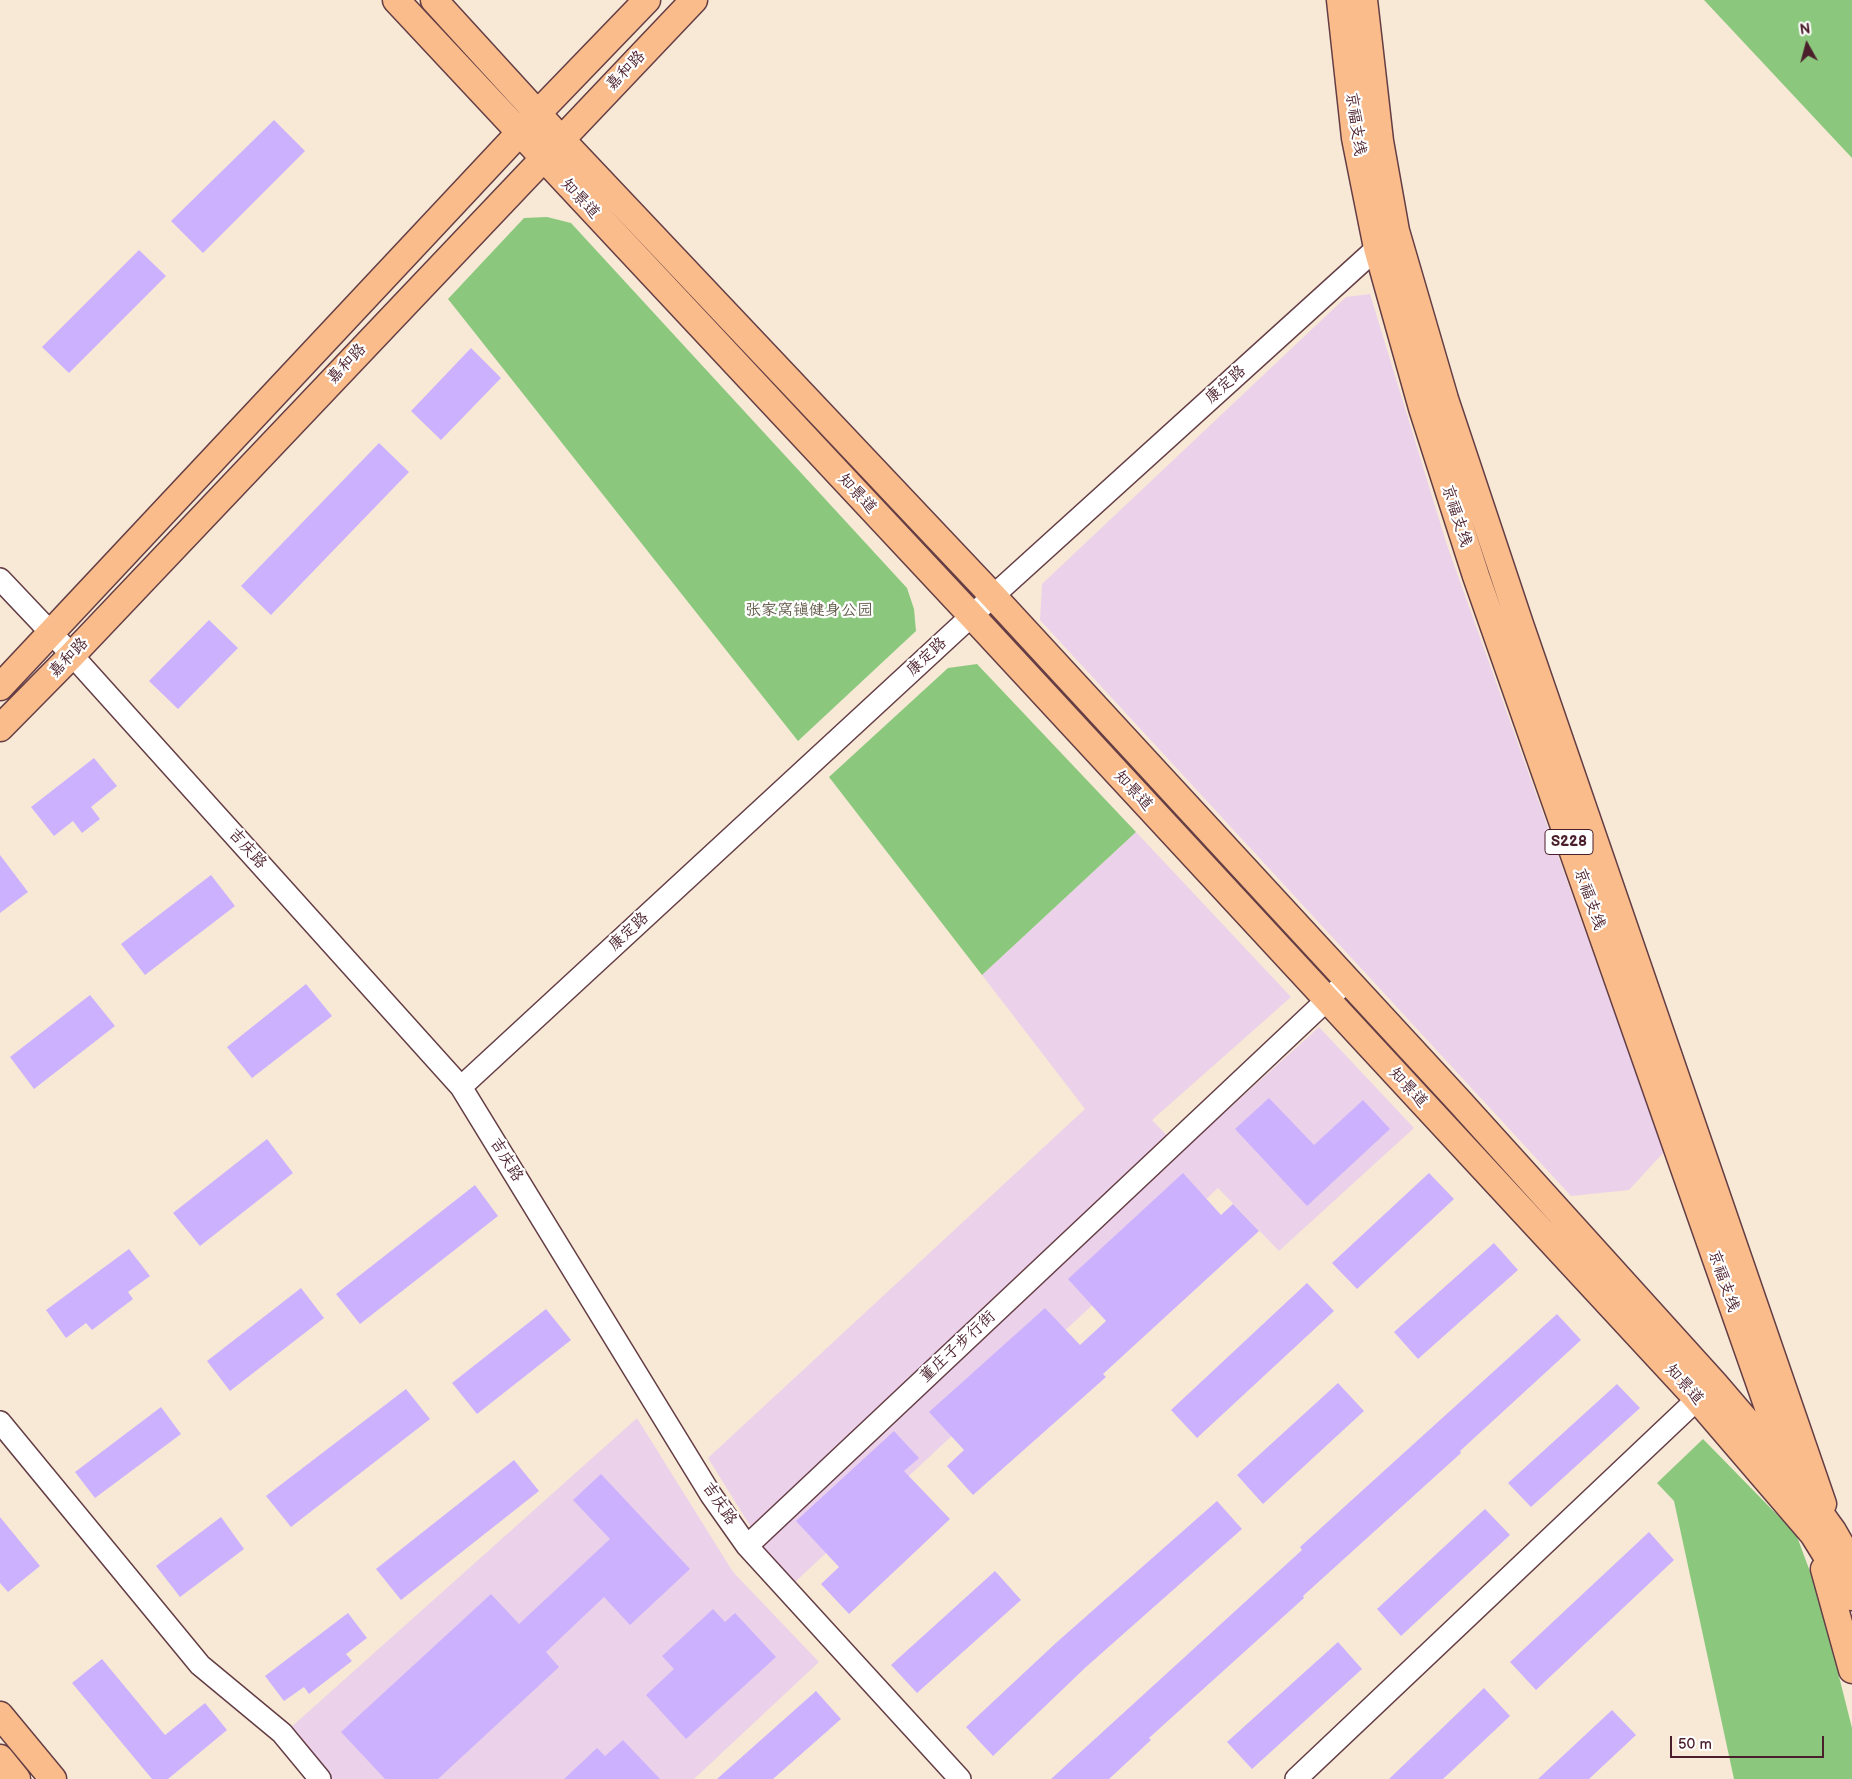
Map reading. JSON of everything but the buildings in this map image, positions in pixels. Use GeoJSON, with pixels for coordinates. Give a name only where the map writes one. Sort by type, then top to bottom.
{"type":"FeatureCollection","features":[{"type":"Feature","properties":{"kind":"main road","name":"知景道"},"geometry":{"type":"LineString","coordinates":[[396,0],[972,616],[1326,1000],[1706,1391],[1792,1474],[1823,1533],[1852,1597]]}},
{"type":"Feature","properties":{"kind":"main road","name":"知景道"},"geometry":{"type":"LineString","coordinates":[[434,0],[561,139],[993,596],[1466,1108],[1706,1391],[1823,1533],[1852,1564]]}},
{"type":"Feature","properties":{"kind":"main road","name":"嘉和路"},"geometry":{"type":"LineString","coordinates":[[0,687],[52,634],[519,133],[647,0]]}},
{"type":"Feature","properties":{"kind":"main road","name":"嘉和路"},"geometry":{"type":"LineString","coordinates":[[0,728],[72,655],[694,0]]}},
{"type":"Feature","properties":{"kind":"main road","name":"京福支线"},"geometry":{"type":"LineString","coordinates":[[1340,0],[1355,138],[1386,240],[1445,399],[1823,1533],[1852,1590]]}},
{"type":"Feature","properties":{"kind":"main road","name":"京福支线"},"geometry":{"type":"LineString","coordinates":[[1364,0],[1380,141],[1386,240],[1422,408],[1476,576],[1792,1474]]}},
{"type":"Feature","properties":{"kind":"main road","name":"京福支线"},"geometry":{"type":"LineString","coordinates":[[1823,1533],[1830,1584],[1852,1670]]}},
{"type":"Feature","properties":{"kind":"main road"},"geometry":{"type":"LineString","coordinates":[[0,1715],[53,1779]]}},
{"type":"Feature","properties":{"kind":"main road"},"geometry":{"type":"LineString","coordinates":[[0,1758],[17,1779]]}},
{"type":"Feature","properties":{"kind":"street","name":"康定路"},"geometry":{"type":"LineString","coordinates":[[461,1087],[993,596],[1386,240]]}},
{"type":"Feature","properties":{"kind":"street","name":"吉庆路"},"geometry":{"type":"LineString","coordinates":[[0,579],[72,655],[461,1087],[711,1495],[747,1546],[960,1779]]}},
{"type":"Feature","properties":{"kind":"street","name":"董庄子步行街"},"geometry":{"type":"LineString","coordinates":[[747,1546],[1347,981]]}},
{"type":"Feature","properties":{"kind":"street"},"geometry":{"type":"LineString","coordinates":[[1296,1779],[1706,1391]]}},
{"type":"Feature","properties":{"kind":"street"},"geometry":{"type":"LineString","coordinates":[[0,1422],[200,1664],[282,1733],[320,1779]]}},
{"type":"Feature","properties":{"kind":"shaded area"},"geometry":{"type":"Polygon","coordinates":[[[1370,294],[1447,545],[1664,1152],[1629,1190],[1571,1196],[1040,620],[1042,584],[1346,297],[1370,294]]]}},
{"type":"Feature","properties":{"kind":"shaded area"},"geometry":{"type":"Polygon","coordinates":[[[1136,832],[1291,997],[1152,1120],[1182,1151],[1319,1027],[1414,1128],[1279,1251],[1218,1188],[795,1582],[762,1545],[708,1458],[1085,1109],[982,975],[1136,832]]]}},
{"type":"Feature","properties":{"kind":"shaded area"},"geometry":{"type":"Polygon","coordinates":[[[637,1418],[733,1572],[819,1662],[694,1779],[331,1779],[289,1729],[637,1418]]]}},
{"type":"Feature","properties":{"kind":"green space"},"geometry":{"type":"Polygon","coordinates":[[[1704,0],[1852,0],[1852,158],[1704,0]]]}},
{"type":"Feature","properties":{"kind":"green space","name":"张家窝镇健身公园"},"geometry":{"type":"Polygon","coordinates":[[[547,217],[571,223],[907,588],[914,609],[916,631],[798,741],[448,299],[524,218],[547,217]]]}},
{"type":"Feature","properties":{"kind":"green space"},"geometry":{"type":"Polygon","coordinates":[[[977,664],[1136,832],[982,975],[829,777],[948,668],[977,664]]]}},
{"type":"Feature","properties":{"kind":"green space"},"geometry":{"type":"Polygon","coordinates":[[[1703,1439],[1796,1534],[1818,1593],[1852,1728],[1852,1779],[1734,1779],[1674,1501],[1657,1483],[1703,1439]]]}}]}
